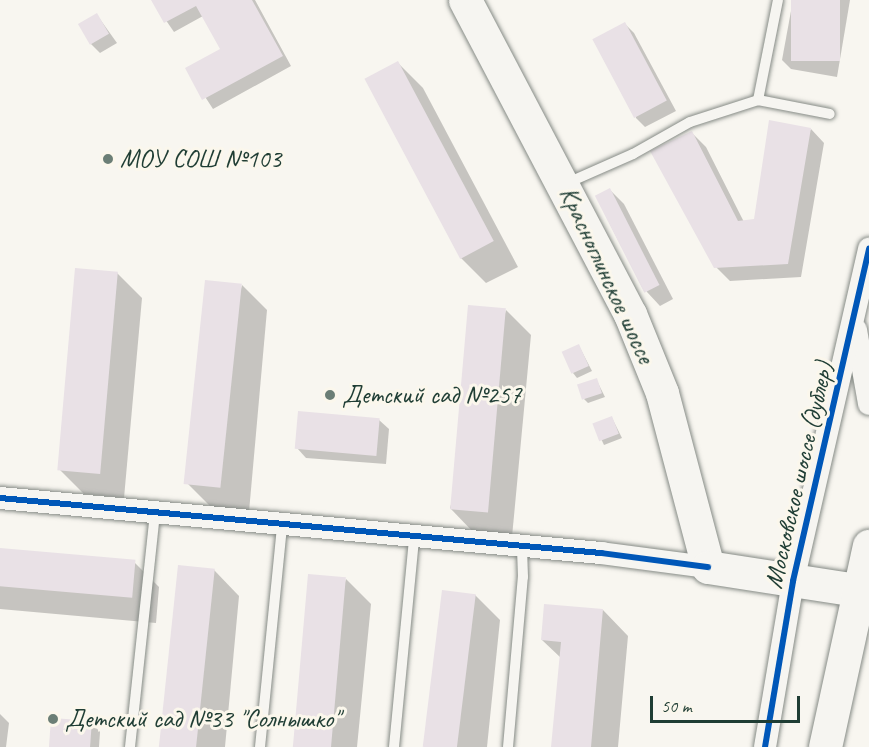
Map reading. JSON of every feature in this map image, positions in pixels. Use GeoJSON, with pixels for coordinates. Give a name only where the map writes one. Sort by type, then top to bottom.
{"type":"FeatureCollection","features":[{"type":"Feature","properties":{"kind":"main road","name":"Красноглинское шоссе"},"geometry":{"type":"LineString","coordinates":[[465,0],[564,184],[630,314],[662,393],[708,567]]}},
{"type":"Feature","properties":{"kind":"main road"},"geometry":{"type":"LineString","coordinates":[[825,747],[864,591],[869,546]]}},
{"type":"Feature","properties":{"kind":"main road"},"geometry":{"type":"LineString","coordinates":[[708,567],[864,591]]}},
{"type":"Feature","properties":{"kind":"street","name":"Московское шоссе (дублер)"},"geometry":{"type":"LineString","coordinates":[[765,747],[793,581],[855,320],[869,249]]}},
{"type":"Feature","properties":{"kind":"street"},"geometry":{"type":"LineString","coordinates":[[855,320],[869,404]]}},
{"type":"Feature","properties":{"kind":"street"},"geometry":{"type":"LineString","coordinates":[[0,498],[522,545],[708,567]]}},
{"type":"Feature","properties":{"kind":"lane"},"geometry":{"type":"LineString","coordinates":[[758,100],[778,0]]}},
{"type":"Feature","properties":{"kind":"lane"},"geometry":{"type":"LineString","coordinates":[[564,184],[633,154],[690,122],[758,100],[830,114]]}},
{"type":"Feature","properties":{"kind":"lane"},"geometry":{"type":"LineString","coordinates":[[130,747],[155,513]]}},
{"type":"Feature","properties":{"kind":"lane"},"geometry":{"type":"LineString","coordinates":[[260,747],[282,525]]}},
{"type":"Feature","properties":{"kind":"lane"},"geometry":{"type":"LineString","coordinates":[[394,747],[414,537]]}},
{"type":"Feature","properties":{"kind":"lane"},"geometry":{"type":"LineString","coordinates":[[508,747],[524,577],[522,545]]}},
{"type":"Feature","properties":{"kind":"building"},"geometry":{"type":"Polygon","coordinates":[[[151,0],[252,0],[283,56],[202,100],[185,68],[220,49],[196,6],[164,23],[151,0]]]}},
{"type":"Feature","properties":{"kind":"building"},"geometry":{"type":"Polygon","coordinates":[[[791,0],[840,0],[840,61],[791,61],[791,0]]]}},
{"type":"Feature","properties":{"kind":"building"},"geometry":{"type":"Polygon","coordinates":[[[97,13],[109,34],[90,45],[78,24],[97,13]]]}},
{"type":"Feature","properties":{"kind":"building"},"geometry":{"type":"Polygon","coordinates":[[[625,22],[667,101],[634,118],[592,39],[625,22]]]}},
{"type":"Feature","properties":{"kind":"building"},"geometry":{"type":"Polygon","coordinates":[[[398,61],[494,241],[460,259],[364,79],[398,61]]]}},
{"type":"Feature","properties":{"kind":"building"},"geometry":{"type":"Polygon","coordinates":[[[769,120],[811,128],[788,264],[714,268],[650,151],[692,131],[738,221],[754,219],[769,120]]]}},
{"type":"Feature","properties":{"kind":"building"},"geometry":{"type":"Polygon","coordinates":[[[610,188],[659,285],[644,293],[595,196],[610,188]]]}},
{"type":"Feature","properties":{"kind":"building"},"geometry":{"type":"Polygon","coordinates":[[[75,268],[118,272],[100,474],[57,470],[75,268]]]}},
{"type":"Feature","properties":{"kind":"building"},"geometry":{"type":"Polygon","coordinates":[[[205,280],[242,284],[220,488],[184,484],[205,280]]]}},
{"type":"Feature","properties":{"kind":"building"},"geometry":{"type":"Polygon","coordinates":[[[468,305],[506,308],[488,513],[450,509],[468,305]]]}},
{"type":"Feature","properties":{"kind":"building"},"geometry":{"type":"Polygon","coordinates":[[[579,344],[589,366],[571,374],[562,352],[579,344]]]}},
{"type":"Feature","properties":{"kind":"building"},"geometry":{"type":"Polygon","coordinates":[[[597,378],[602,393],[582,400],[577,384],[597,378]]]}},
{"type":"Feature","properties":{"kind":"building"},"geometry":{"type":"Polygon","coordinates":[[[298,411],[380,418],[376,456],[295,449],[298,411]]]}},
{"type":"Feature","properties":{"kind":"building"},"geometry":{"type":"Polygon","coordinates":[[[612,416],[619,434],[599,441],[592,424],[612,416]]]}},
{"type":"Feature","properties":{"kind":"building"},"geometry":{"type":"Polygon","coordinates":[[[0,548],[135,560],[132,598],[0,586],[0,548]]]}},
{"type":"Feature","properties":{"kind":"building"},"geometry":{"type":"Polygon","coordinates":[[[178,565],[215,569],[196,747],[159,747],[178,565]]]}},
{"type":"Feature","properties":{"kind":"building"},"geometry":{"type":"Polygon","coordinates":[[[308,574],[346,577],[331,747],[293,747],[308,574]]]}},
{"type":"Feature","properties":{"kind":"building"},"geometry":{"type":"Polygon","coordinates":[[[442,590],[476,594],[457,747],[423,747],[442,590]]]}},
{"type":"Feature","properties":{"kind":"building"},"geometry":{"type":"Polygon","coordinates":[[[544,604],[603,609],[591,747],[551,747],[561,642],[541,640],[544,604]]]}},
{"type":"Feature","properties":{"kind":"building"},"geometry":{"type":"Polygon","coordinates":[[[51,718],[92,721],[90,747],[49,747],[51,718]]]}},
{"type":"Feature","properties":{"kind":"cycle path"},"geometry":{"type":"LineString","coordinates":[[765,747],[793,581],[869,249]]}},
{"type":"Feature","properties":{"kind":"cycle path"},"geometry":{"type":"LineString","coordinates":[[0,498],[601,553],[708,567]]}},
{"type":"Feature","properties":{"kind":"place","name":"МОУ СОШ №103"},"geometry":{"type":"Point","coordinates":[108,159]}},
{"type":"Feature","properties":{"kind":"place","name":"Детский сад №257"},"geometry":{"type":"Point","coordinates":[330,395]}},
{"type":"Feature","properties":{"kind":"place","name":"Детский сад №33 \"Солнышко\""},"geometry":{"type":"Point","coordinates":[53,719]}}]}
